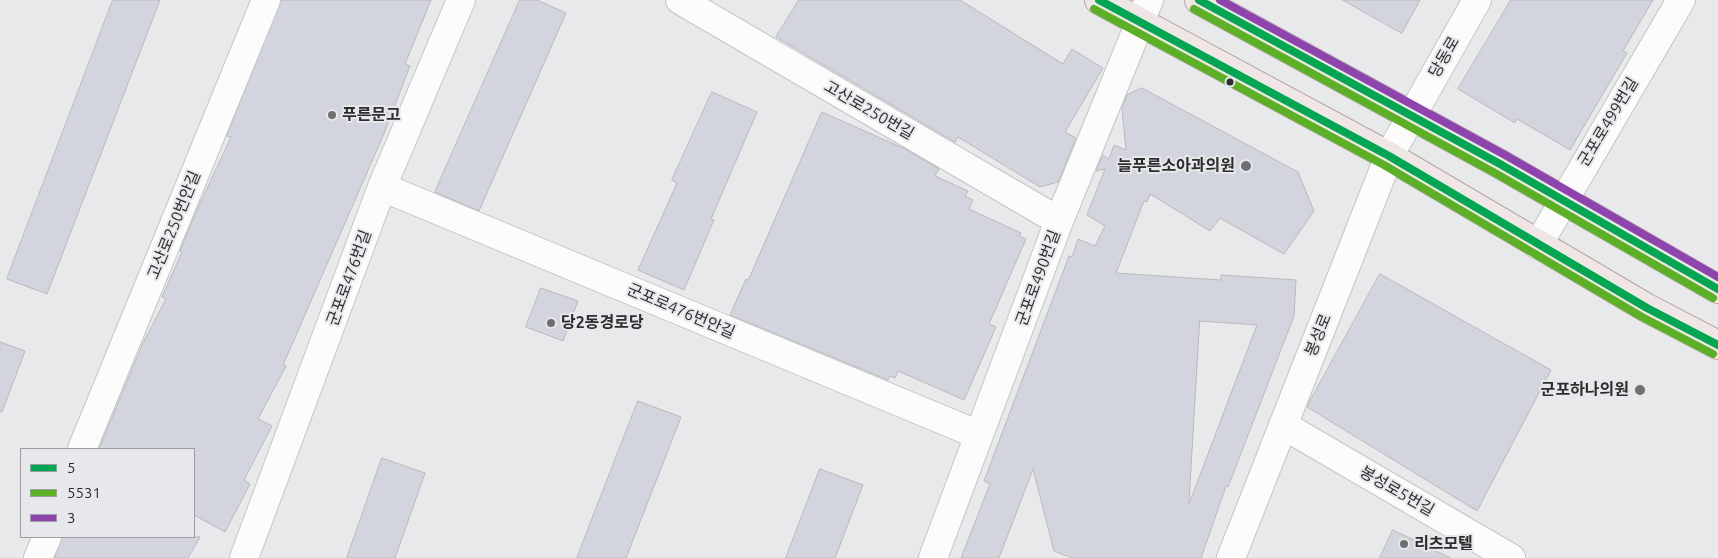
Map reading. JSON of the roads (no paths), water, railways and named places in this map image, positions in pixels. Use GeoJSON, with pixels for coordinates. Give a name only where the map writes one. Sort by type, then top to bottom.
{"type":"FeatureCollection","features":[{"type":"Feature","properties":{"kind":"main road"},"geometry":{"type":"LineString","coordinates":[[1099,0],[1144,11],[1538,245],[1647,308],[1718,345]]}},
{"type":"Feature","properties":{"kind":"main road"},"geometry":{"type":"LineString","coordinates":[[1199,0],[1563,200],[1718,289]]}},
{"type":"Feature","properties":{"kind":"street","name":"고산로250번안길"},"geometry":{"type":"LineString","coordinates":[[82,448],[266,0]]}},
{"type":"Feature","properties":{"kind":"street","name":"군포로476번길"},"geometry":{"type":"LineString","coordinates":[[244,558],[382,187],[461,0]]}},
{"type":"Feature","properties":{"kind":"street","name":"고산로250번길"},"geometry":{"type":"LineString","coordinates":[[680,0],[1059,221]]}},
{"type":"Feature","properties":{"kind":"street","name":"당동로"},"geometry":{"type":"LineString","coordinates":[[1411,116],[1477,0]]}},
{"type":"Feature","properties":{"kind":"street","name":"군포로499번길"},"geometry":{"type":"LineString","coordinates":[[1538,245],[1681,0]]}},
{"type":"Feature","properties":{"kind":"street","name":"군포로490번길"},"geometry":{"type":"LineString","coordinates":[[933,558],[1059,221],[1144,11]]}},
{"type":"Feature","properties":{"kind":"street","name":"봉성로"},"geometry":{"type":"LineString","coordinates":[[1231,558],[1389,156],[1411,116]]}},
{"type":"Feature","properties":{"kind":"street","name":"군포로476번안길"},"geometry":{"type":"LineString","coordinates":[[382,187],[979,435]]}},
{"type":"Feature","properties":{"kind":"street","name":"봉성로5번길"},"geometry":{"type":"LineString","coordinates":[[1283,425],[1511,558]]}},
{"type":"Feature","properties":{"kind":"street"},"geometry":{"type":"LineString","coordinates":[[38,558],[46,538]]}},
{"type":"Feature","properties":{"kind":"place","name":"푸른문고"},"geometry":{"type":"Point","coordinates":[332,115]}},
{"type":"Feature","properties":{"kind":"place","name":"늘푸른소아과의원"},"geometry":{"type":"Point","coordinates":[1246,166]}},
{"type":"Feature","properties":{"kind":"place","name":"당2동경로당"},"geometry":{"type":"Point","coordinates":[551,323]}},
{"type":"Feature","properties":{"kind":"place","name":"군포하나의원"},"geometry":{"type":"Point","coordinates":[1640,390]}},
{"type":"Feature","properties":{"kind":"place","name":"리츠모텔"},"geometry":{"type":"Point","coordinates":[1404,544]}}]}
